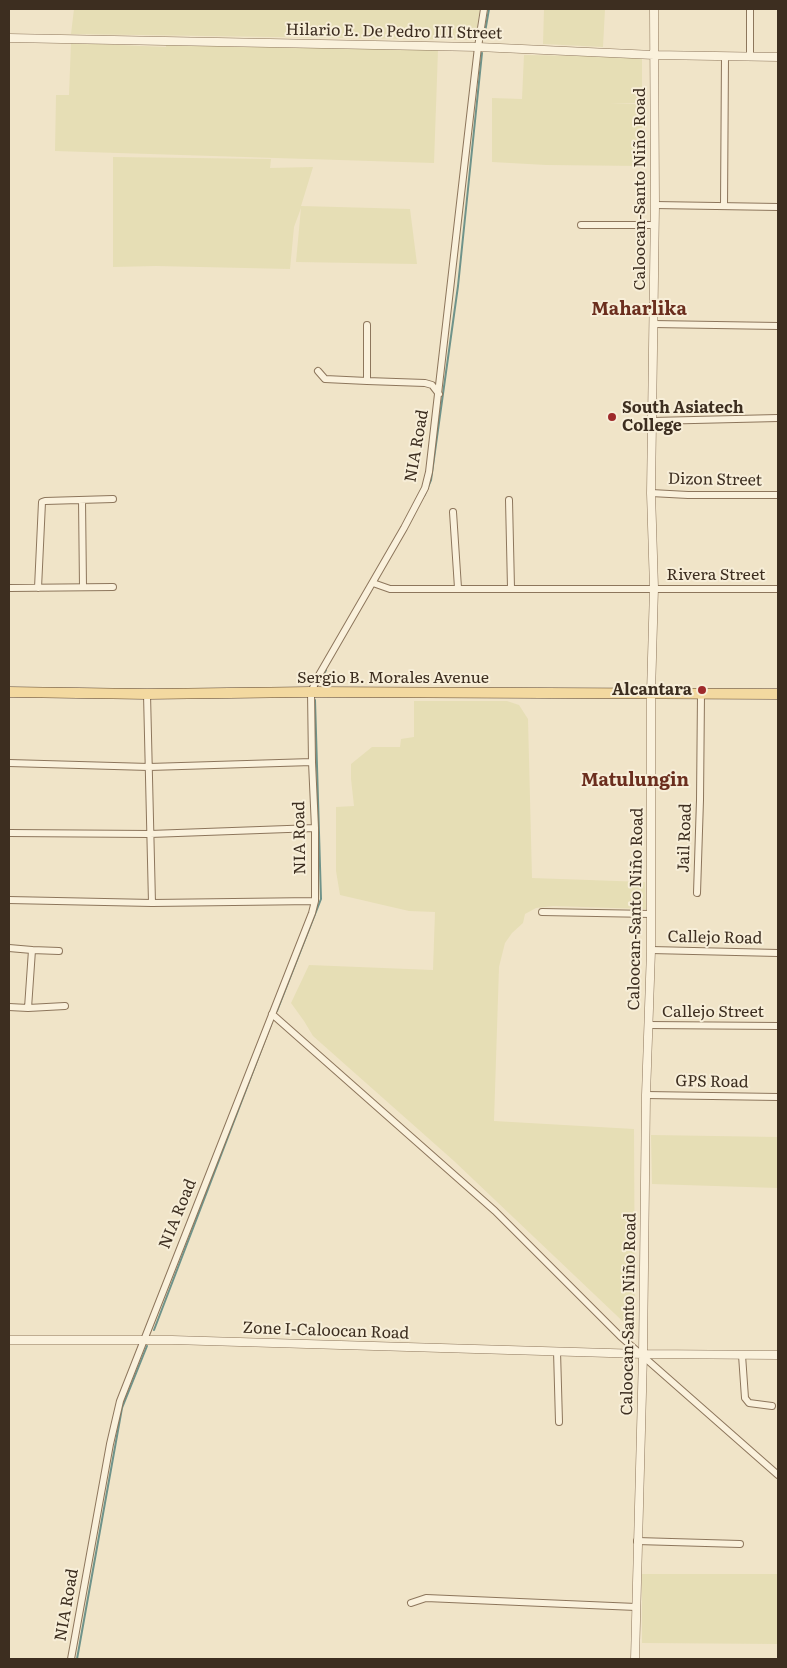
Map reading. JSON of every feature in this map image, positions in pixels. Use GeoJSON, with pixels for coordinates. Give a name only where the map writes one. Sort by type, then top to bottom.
{"type":"FeatureCollection","features":[{"type":"Feature","properties":{"kind":"main road","name":"Sergio B. Morales Avenue"},"geometry":{"type":"LineString","coordinates":[[9,692],[147,694],[311,692],[778,694]]}},
{"type":"Feature","properties":{"kind":"street","name":"NIA Road"},"geometry":{"type":"LineString","coordinates":[[71,1659],[120,1401],[308,926],[315,901],[311,692],[318,675],[376,584],[425,488],[429,472],[439,394],[478,47],[484,9]]}},
{"type":"Feature","properties":{"kind":"street","name":"Caloocan-Santo Niño Road"},"geometry":{"type":"LineString","coordinates":[[635,1659],[643,1354],[646,1095],[651,950],[651,693],[654,588],[651,493],[655,225],[654,9]]}},
{"type":"Feature","properties":{"kind":"street"},"geometry":{"type":"LineString","coordinates":[[750,9],[750,56]]}},
{"type":"Feature","properties":{"kind":"street","name":"Hilario E. De Pedro III Street"},"geometry":{"type":"LineString","coordinates":[[9,38],[478,47],[654,55],[778,57]]}},
{"type":"Feature","properties":{"kind":"street"},"geometry":{"type":"LineString","coordinates":[[724,206],[725,56]]}},
{"type":"Feature","properties":{"kind":"street"},"geometry":{"type":"LineString","coordinates":[[655,205],[778,207]]}},
{"type":"Feature","properties":{"kind":"street"},"geometry":{"type":"LineString","coordinates":[[581,225],[655,225]]}},
{"type":"Feature","properties":{"kind":"street"},"geometry":{"type":"LineString","coordinates":[[367,324],[367,381]]}},
{"type":"Feature","properties":{"kind":"street"},"geometry":{"type":"LineString","coordinates":[[653,324],[778,326]]}},
{"type":"Feature","properties":{"kind":"street"},"geometry":{"type":"LineString","coordinates":[[318,371],[324,379],[425,383],[432,385],[439,394]]}},
{"type":"Feature","properties":{"kind":"street"},"geometry":{"type":"LineString","coordinates":[[652,420],[778,418]]}},
{"type":"Feature","properties":{"kind":"street","name":"Dizon Street"},"geometry":{"type":"LineString","coordinates":[[651,493],[778,495]]}},
{"type":"Feature","properties":{"kind":"street"},"geometry":{"type":"LineString","coordinates":[[38,588],[42,502],[113,499]]}},
{"type":"Feature","properties":{"kind":"street"},"geometry":{"type":"LineString","coordinates":[[82,500],[83,587]]}},
{"type":"Feature","properties":{"kind":"street"},"geometry":{"type":"LineString","coordinates":[[509,500],[511,588]]}},
{"type":"Feature","properties":{"kind":"street"},"geometry":{"type":"LineString","coordinates":[[453,512],[458,588]]}},
{"type":"Feature","properties":{"kind":"street","name":"Rivera Street"},"geometry":{"type":"LineString","coordinates":[[376,584],[390,589],[778,589]]}},
{"type":"Feature","properties":{"kind":"street"},"geometry":{"type":"LineString","coordinates":[[9,588],[113,587]]}},
{"type":"Feature","properties":{"kind":"street"},"geometry":{"type":"LineString","coordinates":[[147,694],[152,903]]}},
{"type":"Feature","properties":{"kind":"street","name":"Jail Road"},"geometry":{"type":"LineString","coordinates":[[697,893],[701,694]]}},
{"type":"Feature","properties":{"kind":"street"},"geometry":{"type":"LineString","coordinates":[[9,763],[149,767],[312,762]]}},
{"type":"Feature","properties":{"kind":"street"},"geometry":{"type":"LineString","coordinates":[[9,833],[150,834],[315,828]]}},
{"type":"Feature","properties":{"kind":"street"},"geometry":{"type":"LineString","coordinates":[[9,900],[152,903],[315,901]]}},
{"type":"Feature","properties":{"kind":"street"},"geometry":{"type":"LineString","coordinates":[[542,912],[651,914]]}},
{"type":"Feature","properties":{"kind":"street"},"geometry":{"type":"LineString","coordinates":[[9,948],[59,950]]}},
{"type":"Feature","properties":{"kind":"street"},"geometry":{"type":"LineString","coordinates":[[28,1008],[32,950]]}},
{"type":"Feature","properties":{"kind":"street","name":"Callejo Road"},"geometry":{"type":"LineString","coordinates":[[651,950],[778,953]]}},
{"type":"Feature","properties":{"kind":"street"},"geometry":{"type":"LineString","coordinates":[[9,1007],[65,1006]]}},
{"type":"Feature","properties":{"kind":"street"},"geometry":{"type":"LineString","coordinates":[[272,1014],[495,1211],[620,1336],[643,1354],[778,1475]]}},
{"type":"Feature","properties":{"kind":"street","name":"Callejo Street"},"geometry":{"type":"LineString","coordinates":[[648,1025],[778,1026]]}},
{"type":"Feature","properties":{"kind":"street","name":"GPS Road"},"geometry":{"type":"LineString","coordinates":[[646,1095],[778,1097]]}},
{"type":"Feature","properties":{"kind":"street","name":"Zone I-Caloocan Road"},"geometry":{"type":"LineString","coordinates":[[9,1340],[143,1340],[643,1354],[778,1355]]}},
{"type":"Feature","properties":{"kind":"street"},"geometry":{"type":"LineString","coordinates":[[558,1351],[559,1422]]}},
{"type":"Feature","properties":{"kind":"street"},"geometry":{"type":"LineString","coordinates":[[742,1355],[744,1398],[749,1402],[772,1406]]}},
{"type":"Feature","properties":{"kind":"street"},"geometry":{"type":"LineString","coordinates":[[637,1540],[740,1544]]}},
{"type":"Feature","properties":{"kind":"street"},"geometry":{"type":"LineString","coordinates":[[411,1603],[426,1598],[636,1607]]}},
{"type":"Feature","properties":{"kind":"shaded area"},"geometry":{"type":"Polygon","coordinates":[[[74,9],[480,9],[475,40],[71,34],[74,9]]]}},
{"type":"Feature","properties":{"kind":"shaded area"},"geometry":{"type":"Polygon","coordinates":[[[544,9],[605,9],[603,47],[543,44],[544,9]]]}},
{"type":"Feature","properties":{"kind":"shaded area"},"geometry":{"type":"Polygon","coordinates":[[[71,43],[166,47],[166,45],[438,50],[434,163],[55,151],[56,95],[69,95],[71,43]]]}},
{"type":"Feature","properties":{"kind":"shaded area"},"geometry":{"type":"Polygon","coordinates":[[[524,55],[642,57],[642,103],[610,103],[640,104],[642,166],[546,165],[492,162],[492,98],[522,99],[524,55]]]}},
{"type":"Feature","properties":{"kind":"shaded area"},"geometry":{"type":"Polygon","coordinates":[[[113,157],[271,159],[270,168],[313,167],[301,206],[410,209],[417,264],[296,262],[301,208],[294,227],[290,269],[113,267],[113,157]]]}},
{"type":"Feature","properties":{"kind":"shaded area"},"geometry":{"type":"Polygon","coordinates":[[[414,701],[507,701],[519,705],[528,719],[532,878],[645,882],[646,909],[553,906],[536,908],[525,914],[523,923],[505,943],[499,967],[494,1121],[634,1129],[635,1333],[454,1161],[313,1036],[291,1003],[309,965],[433,970],[435,912],[409,911],[340,895],[336,871],[336,807],[354,806],[351,764],[372,747],[400,747],[401,739],[414,737],[414,701]]]}},
{"type":"Feature","properties":{"kind":"shaded area"},"geometry":{"type":"Polygon","coordinates":[[[651,1135],[778,1137],[778,1188],[652,1184],[651,1135]]]}},
{"type":"Feature","properties":{"kind":"shaded area"},"geometry":{"type":"Polygon","coordinates":[[[642,1574],[778,1574],[778,1644],[642,1643],[642,1574]]]}},
{"type":"Feature","properties":{"kind":"waterway"},"geometry":{"type":"LineString","coordinates":[[484,38],[489,9]]}},
{"type":"Feature","properties":{"kind":"waterway"},"geometry":{"type":"LineString","coordinates":[[424,496],[431,480],[458,286],[482,53]]}},
{"type":"Feature","properties":{"kind":"waterway"},"geometry":{"type":"LineString","coordinates":[[321,679],[326,670]]}},
{"type":"Feature","properties":{"kind":"waterway"},"geometry":{"type":"LineString","coordinates":[[277,1011],[321,899],[315,700]]}},
{"type":"Feature","properties":{"kind":"waterway"},"geometry":{"type":"LineString","coordinates":[[154,1330],[272,1022]]}},
{"type":"Feature","properties":{"kind":"waterway"},"geometry":{"type":"LineString","coordinates":[[77,1659],[122,1408],[147,1346]]}},
{"type":"Feature","properties":{"kind":"place","name":"South Asiatech College"},"geometry":{"type":"Point","coordinates":[612,417]}},
{"type":"Feature","properties":{"kind":"place","name":"Alcantara"},"geometry":{"type":"Point","coordinates":[702,690]}},
{"type":"Feature","properties":{"kind":"district","name":"Maharlika"},"geometry":{"type":"Point","coordinates":[639,310]}},
{"type":"Feature","properties":{"kind":"district","name":"Matulungin"},"geometry":{"type":"Point","coordinates":[635,781]}}]}
